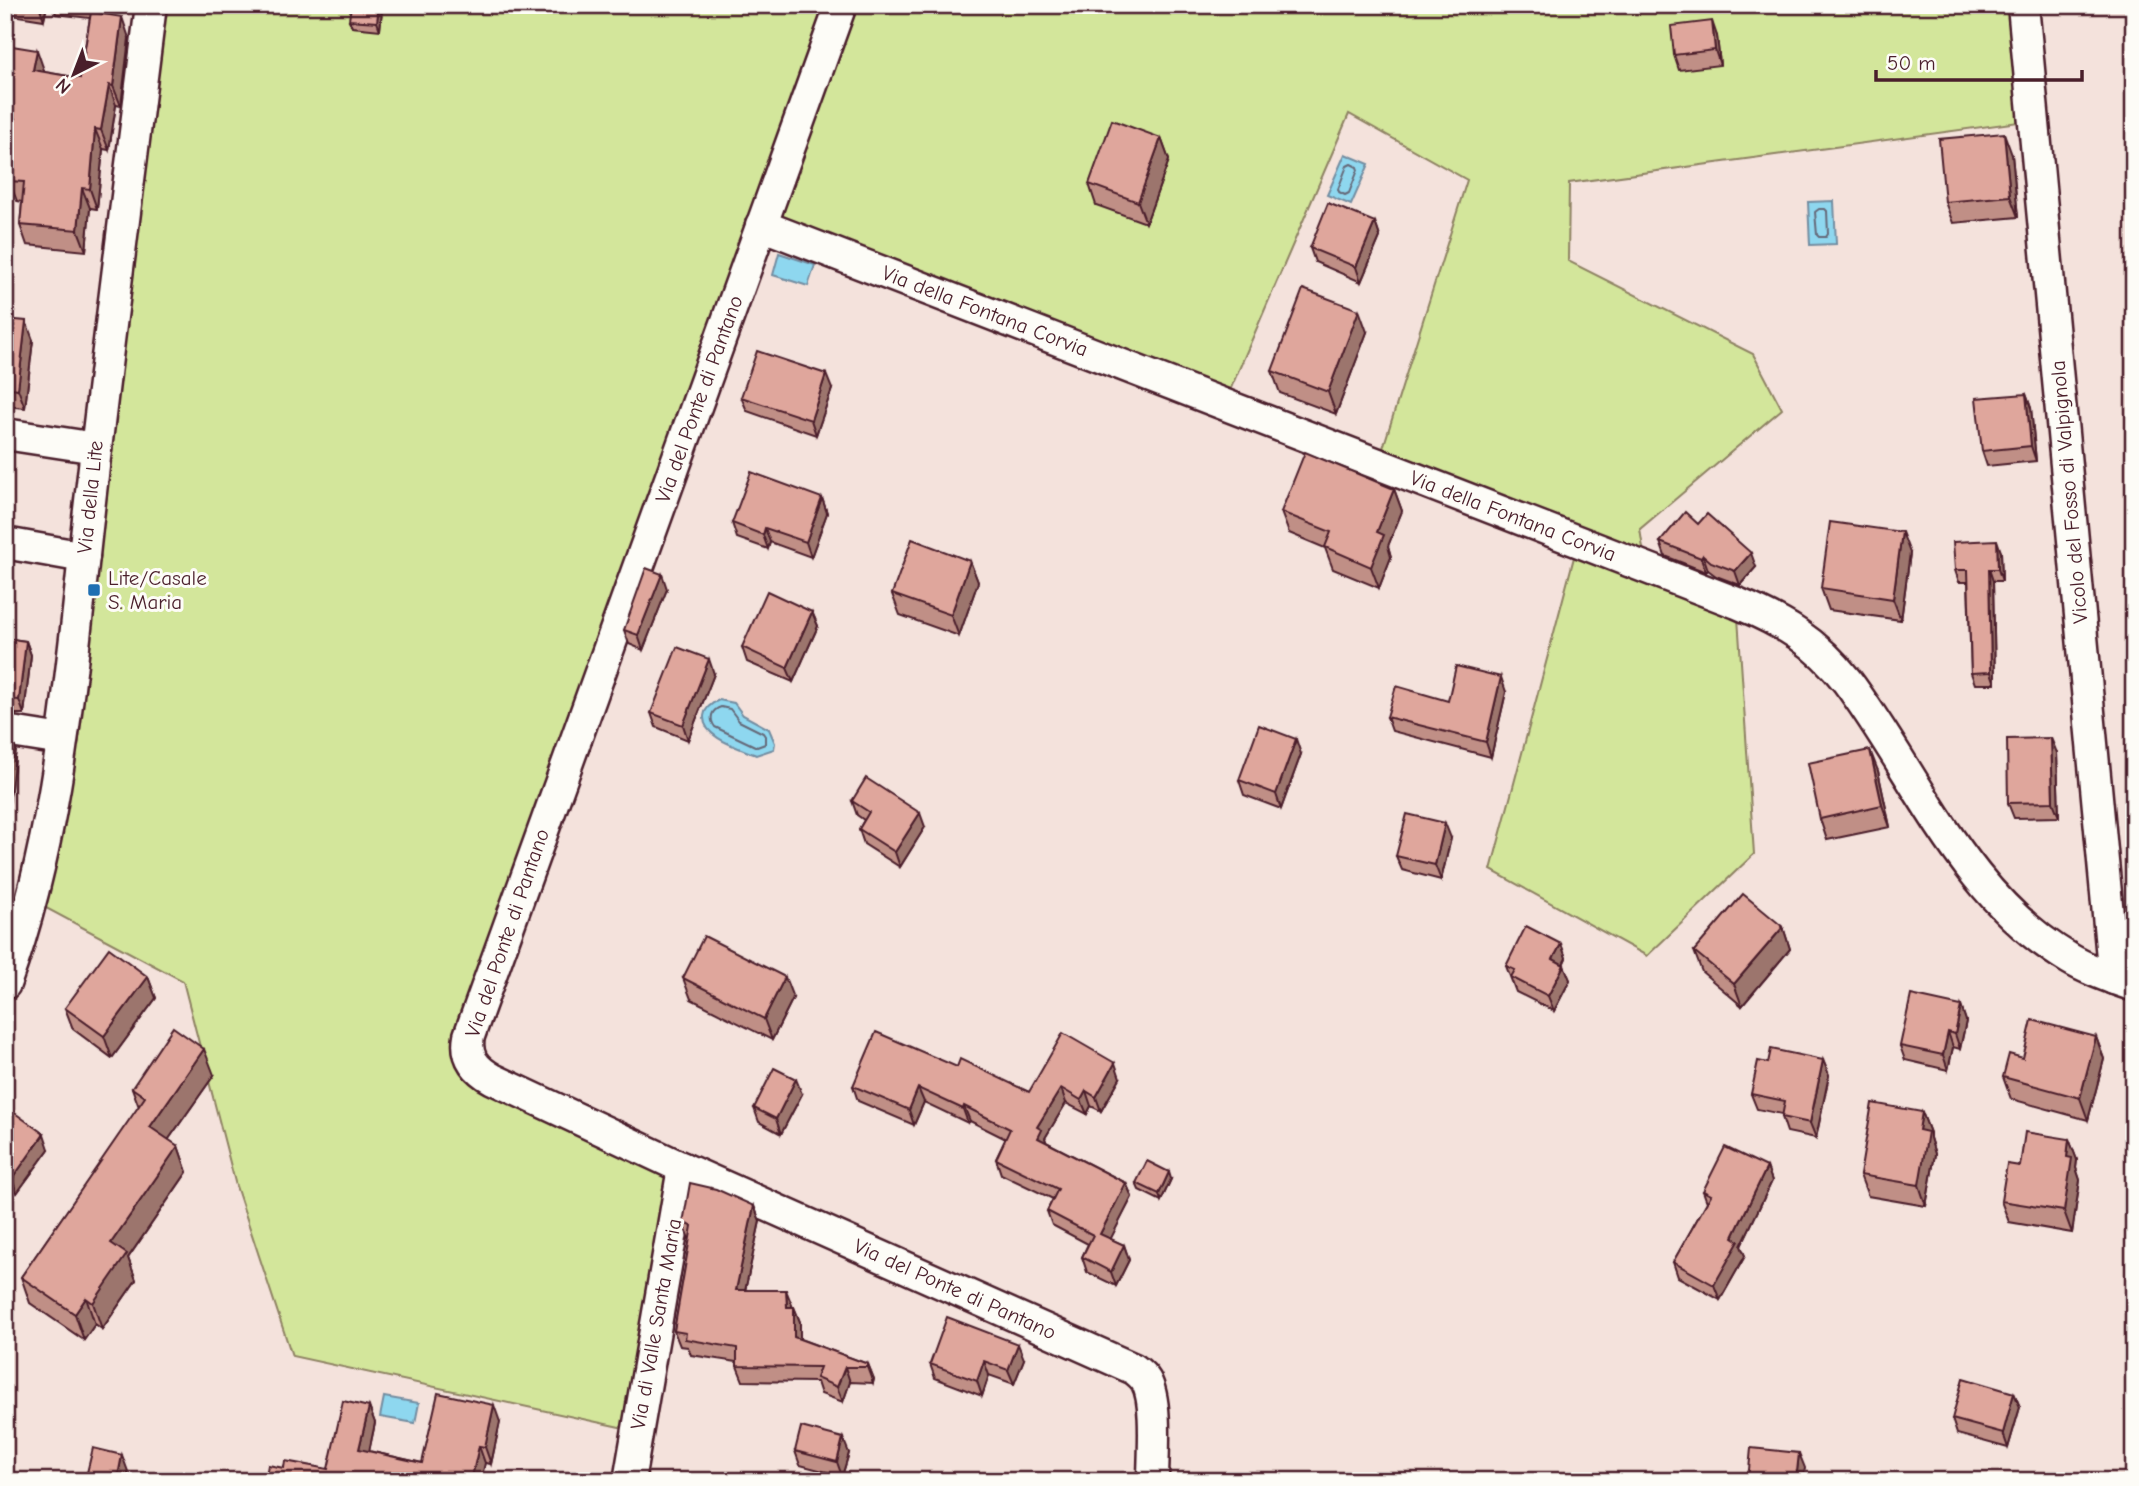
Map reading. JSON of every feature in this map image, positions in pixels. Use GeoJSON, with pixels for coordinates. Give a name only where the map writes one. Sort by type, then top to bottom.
{"type":"FeatureCollection","features":[{"type":"Feature","properties":{"kind":"street","name":"Via della Lite"},"geometry":{"type":"LineString","coordinates":[[5,984],[31,900],[62,740],[151,5]]}},
{"type":"Feature","properties":{"kind":"street","name":"Via del Ponte di Pantano"},"geometry":{"type":"LineString","coordinates":[[841,5],[467,1044],[471,1061],[484,1074],[683,1168],[1134,1369],[1146,1381],[1151,1396],[1153,1481]]}},
{"type":"Feature","properties":{"kind":"street","name":"Vicolo del Fosso di Valpignola"},"geometry":{"type":"LineString","coordinates":[[2023,5],[2124,982]]}},
{"type":"Feature","properties":{"kind":"street","name":"Via della Fontana Corvia"},"geometry":{"type":"LineString","coordinates":[[761,225],[1724,598],[1787,626],[1826,657],[1853,688],[1954,846],[1999,902],[2018,921],[2054,949],[2083,966],[2124,982]]}},
{"type":"Feature","properties":{"kind":"street"},"geometry":{"type":"LineString","coordinates":[[5,434],[96,448]]}},
{"type":"Feature","properties":{"kind":"street"},"geometry":{"type":"LineString","coordinates":[[5,543],[83,557]]}},
{"type":"Feature","properties":{"kind":"street"},"geometry":{"type":"LineString","coordinates":[[5,731],[62,740]]}},
{"type":"Feature","properties":{"kind":"street","name":"Via di Valle Santa Maria"},"geometry":{"type":"LineString","coordinates":[[629,1481],[683,1168]]}},
{"type":"Feature","properties":{"kind":"green space"},"geometry":{"type":"Polygon","coordinates":[[[151,5],[2023,5],[2034,120],[1569,183],[1568,261],[1753,354],[1782,409],[1640,529],[1646,568],[1737,603],[1754,854],[1647,956],[1491,870],[1578,542],[1378,464],[1467,180],[1349,114],[1222,409],[761,225],[468,1053],[683,1168],[638,1431],[292,1356],[236,1186],[183,981],[31,900],[151,5]]]}},
{"type":"Feature","properties":{"kind":"water"},"geometry":{"type":"Polygon","coordinates":[[[1345,154],[1369,164],[1351,205],[1327,195],[1345,154]]]}},
{"type":"Feature","properties":{"kind":"water"},"geometry":{"type":"Polygon","coordinates":[[[1834,201],[1836,244],[1810,245],[1808,202],[1834,201]]]}},
{"type":"Feature","properties":{"kind":"water"},"geometry":{"type":"Polygon","coordinates":[[[779,253],[815,265],[808,286],[773,275],[779,253]]]}},
{"type":"Feature","properties":{"kind":"water"},"geometry":{"type":"Polygon","coordinates":[[[719,700],[734,703],[743,715],[769,729],[775,743],[774,749],[756,755],[715,736],[705,724],[704,716],[707,708],[719,700]]]}},
{"type":"Feature","properties":{"kind":"water"},"geometry":{"type":"Polygon","coordinates":[[[384,1397],[419,1403],[415,1423],[380,1417],[384,1397]]]}},
{"type":"Feature","properties":{"kind":"building"},"geometry":{"type":"Polygon","coordinates":[[[351,5],[379,5],[377,22],[349,20],[351,5]]]}},
{"type":"Feature","properties":{"kind":"building"},"geometry":{"type":"Polygon","coordinates":[[[91,12],[122,17],[113,86],[109,85],[101,130],[95,129],[90,189],[82,188],[78,230],[20,225],[24,182],[9,181],[15,119],[5,117],[6,45],[37,50],[33,70],[80,78],[91,12]]]}},
{"type":"Feature","properties":{"kind":"building"},"geometry":{"type":"Polygon","coordinates":[[[1712,21],[1715,50],[1674,55],[1671,26],[1712,21]]]}},
{"type":"Feature","properties":{"kind":"building"},"geometry":{"type":"Polygon","coordinates":[[[1112,120],[1161,138],[1138,202],[1089,184],[1112,120]]]}},
{"type":"Feature","properties":{"kind":"building"},"geometry":{"type":"Polygon","coordinates":[[[2004,133],[2010,196],[1945,202],[1939,139],[2004,133]]]}},
{"type":"Feature","properties":{"kind":"building"},"geometry":{"type":"Polygon","coordinates":[[[1328,203],[1375,222],[1356,267],[1310,248],[1328,203]]]}},
{"type":"Feature","properties":{"kind":"building"},"geometry":{"type":"Polygon","coordinates":[[[1303,289],[1359,310],[1328,392],[1272,371],[1303,289]]]}},
{"type":"Feature","properties":{"kind":"building"},"geometry":{"type":"Polygon","coordinates":[[[5,319],[26,321],[18,389],[5,387],[5,319]]]}},
{"type":"Feature","properties":{"kind":"building"},"geometry":{"type":"Polygon","coordinates":[[[757,351],[826,374],[811,420],[741,397],[757,351]]]}},
{"type":"Feature","properties":{"kind":"building"},"geometry":{"type":"Polygon","coordinates":[[[2026,394],[2031,446],[1982,451],[1976,398],[2026,394]]]}},
{"type":"Feature","properties":{"kind":"building"},"geometry":{"type":"Polygon","coordinates":[[[1305,452],[1394,489],[1377,532],[1384,535],[1371,567],[1325,547],[1331,532],[1281,512],[1305,452]]]}},
{"type":"Feature","properties":{"kind":"building"},"geometry":{"type":"Polygon","coordinates":[[[751,472],[822,498],[806,542],[765,528],[763,535],[732,523],[751,472]]]}},
{"type":"Feature","properties":{"kind":"building"},"geometry":{"type":"Polygon","coordinates":[[[1685,512],[1698,524],[1707,514],[1751,553],[1735,571],[1711,562],[1703,555],[1701,558],[1660,542],[1685,512]]]}},
{"type":"Feature","properties":{"kind":"building"},"geometry":{"type":"Polygon","coordinates":[[[1830,522],[1902,532],[1893,599],[1821,588],[1830,522]]]}},
{"type":"Feature","properties":{"kind":"building"},"geometry":{"type":"Polygon","coordinates":[[[912,539],[970,561],[951,615],[892,594],[912,539]]]}},
{"type":"Feature","properties":{"kind":"building"},"geometry":{"type":"Polygon","coordinates":[[[1997,540],[1998,569],[1989,569],[1991,672],[1971,673],[1968,570],[1955,570],[1953,542],[1997,540]]]}},
{"type":"Feature","properties":{"kind":"building"},"geometry":{"type":"Polygon","coordinates":[[[646,568],[662,574],[638,635],[624,630],[646,568]]]}},
{"type":"Feature","properties":{"kind":"building"},"geometry":{"type":"Polygon","coordinates":[[[767,591],[812,612],[787,668],[742,647],[767,591]]]}},
{"type":"Feature","properties":{"kind":"building"},"geometry":{"type":"Polygon","coordinates":[[[5,638],[26,641],[19,700],[5,699],[5,638]]]}},
{"type":"Feature","properties":{"kind":"building"},"geometry":{"type":"Polygon","coordinates":[[[677,647],[709,659],[683,725],[651,713],[677,647]]]}},
{"type":"Feature","properties":{"kind":"building"},"geometry":{"type":"Polygon","coordinates":[[[1456,666],[1501,677],[1486,742],[1387,717],[1396,686],[1448,701],[1456,666]]]}},
{"type":"Feature","properties":{"kind":"building"},"geometry":{"type":"Polygon","coordinates":[[[1259,725],[1296,739],[1276,794],[1239,780],[1259,725]]]}},
{"type":"Feature","properties":{"kind":"building"},"geometry":{"type":"Polygon","coordinates":[[[5,730],[9,731],[5,758],[5,730]]]}},
{"type":"Feature","properties":{"kind":"building"},"geometry":{"type":"Polygon","coordinates":[[[2051,738],[2053,802],[2008,803],[2007,739],[2051,738]]]}},
{"type":"Feature","properties":{"kind":"building"},"geometry":{"type":"Polygon","coordinates":[[[1870,750],[1882,805],[1820,819],[1808,763],[1870,750]]]}},
{"type":"Feature","properties":{"kind":"building"},"geometry":{"type":"Polygon","coordinates":[[[866,778],[920,813],[895,852],[859,829],[869,812],[852,801],[866,778]]]}},
{"type":"Feature","properties":{"kind":"building"},"geometry":{"type":"Polygon","coordinates":[[[1407,814],[1445,823],[1435,865],[1396,856],[1407,814]]]}},
{"type":"Feature","properties":{"kind":"building"},"geometry":{"type":"Polygon","coordinates":[[[1743,894],[1783,927],[1734,984],[1694,951],[1743,894]]]}},
{"type":"Feature","properties":{"kind":"building"},"geometry":{"type":"Polygon","coordinates":[[[1526,926],[1561,944],[1553,959],[1564,965],[1548,996],[1511,977],[1515,970],[1506,966],[1526,926]]]}},
{"type":"Feature","properties":{"kind":"building"},"geometry":{"type":"Polygon","coordinates":[[[704,936],[785,977],[764,1019],[683,978],[704,936]]]}},
{"type":"Feature","properties":{"kind":"building"},"geometry":{"type":"Polygon","coordinates":[[[109,948],[148,977],[104,1036],[65,1008],[109,948]]]}},
{"type":"Feature","properties":{"kind":"building"},"geometry":{"type":"Polygon","coordinates":[[[1911,995],[1961,1006],[1955,1034],[1948,1032],[1943,1055],[1900,1046],[1911,995]]]}},
{"type":"Feature","properties":{"kind":"building"},"geometry":{"type":"Polygon","coordinates":[[[2032,1020],[2096,1037],[2080,1098],[2003,1077],[2009,1054],[2023,1058],[2032,1020]]]}},
{"type":"Feature","properties":{"kind":"building"},"geometry":{"type":"Polygon","coordinates":[[[173,1027],[204,1049],[150,1127],[178,1146],[111,1243],[127,1254],[93,1303],[86,1298],[75,1314],[21,1277],[145,1097],[132,1088],[173,1027]]]}},
{"type":"Feature","properties":{"kind":"building"},"geometry":{"type":"Polygon","coordinates":[[[876,1032],[957,1067],[960,1059],[1029,1092],[1063,1033],[1115,1063],[1096,1097],[1086,1091],[1081,1100],[1061,1088],[1037,1127],[1042,1130],[1038,1138],[1126,1183],[1100,1234],[1124,1245],[1111,1272],[1082,1257],[1093,1235],[1047,1211],[1058,1189],[996,1159],[1010,1129],[964,1106],[963,1109],[918,1088],[909,1110],[853,1086],[876,1032]]]}},
{"type":"Feature","properties":{"kind":"building"},"geometry":{"type":"Polygon","coordinates":[[[1771,1049],[1823,1060],[1810,1123],[1782,1117],[1785,1101],[1751,1094],[1758,1061],[1768,1063],[1771,1049]]]}},
{"type":"Feature","properties":{"kind":"building"},"geometry":{"type":"Polygon","coordinates":[[[774,1068],[796,1079],[776,1119],[754,1108],[774,1068]]]}},
{"type":"Feature","properties":{"kind":"building"},"geometry":{"type":"Polygon","coordinates":[[[1872,1103],[1922,1112],[1919,1130],[1928,1132],[1919,1185],[1860,1175],[1872,1103]]]}},
{"type":"Feature","properties":{"kind":"building"},"geometry":{"type":"Polygon","coordinates":[[[5,1106],[44,1134],[12,1179],[5,1174],[5,1106]]]}},
{"type":"Feature","properties":{"kind":"building"},"geometry":{"type":"Polygon","coordinates":[[[2025,1132],[2069,1139],[2067,1157],[2072,1158],[2064,1211],[2001,1201],[2007,1164],[2020,1166],[2025,1132]]]}},
{"type":"Feature","properties":{"kind":"building"},"geometry":{"type":"Polygon","coordinates":[[[1725,1147],[1767,1167],[1733,1237],[1739,1241],[1714,1285],[1673,1262],[1711,1195],[1703,1191],[1725,1147]]]}},
{"type":"Feature","properties":{"kind":"building"},"geometry":{"type":"Polygon","coordinates":[[[1147,1161],[1169,1172],[1159,1194],[1136,1183],[1147,1161]]]}},
{"type":"Feature","properties":{"kind":"building"},"geometry":{"type":"Polygon","coordinates":[[[690,1183],[716,1189],[754,1206],[736,1290],[786,1290],[787,1307],[794,1307],[794,1337],[868,1364],[867,1367],[845,1367],[837,1387],[816,1378],[820,1367],[737,1366],[737,1348],[685,1339],[686,1333],[674,1331],[692,1226],[683,1223],[690,1183]]]}},
{"type":"Feature","properties":{"kind":"building"},"geometry":{"type":"Polygon","coordinates":[[[947,1317],[1018,1344],[1008,1370],[984,1361],[977,1381],[930,1364],[947,1317]]]}},
{"type":"Feature","properties":{"kind":"building"},"geometry":{"type":"Polygon","coordinates":[[[1963,1378],[2014,1393],[2003,1433],[1952,1419],[1963,1378]]]}},
{"type":"Feature","properties":{"kind":"building"},"geometry":{"type":"Polygon","coordinates":[[[438,1393],[494,1405],[485,1447],[479,1446],[471,1481],[265,1481],[268,1465],[284,1468],[285,1461],[328,1469],[343,1401],[369,1407],[359,1449],[422,1463],[438,1393]]]}},
{"type":"Feature","properties":{"kind":"building"},"geometry":{"type":"Polygon","coordinates":[[[801,1427],[843,1438],[837,1462],[795,1451],[801,1427]]]}},
{"type":"Feature","properties":{"kind":"building"},"geometry":{"type":"Polygon","coordinates":[[[93,1448],[122,1455],[117,1481],[85,1481],[93,1448]]]}},
{"type":"Feature","properties":{"kind":"building"},"geometry":{"type":"Polygon","coordinates":[[[1751,1448],[1799,1453],[1796,1481],[1748,1481],[1751,1448]]]}},
{"type":"Feature","properties":{"kind":"place","name":"Lite/Casale S. Maria"},"geometry":{"type":"Point","coordinates":[94,590]}}]}
